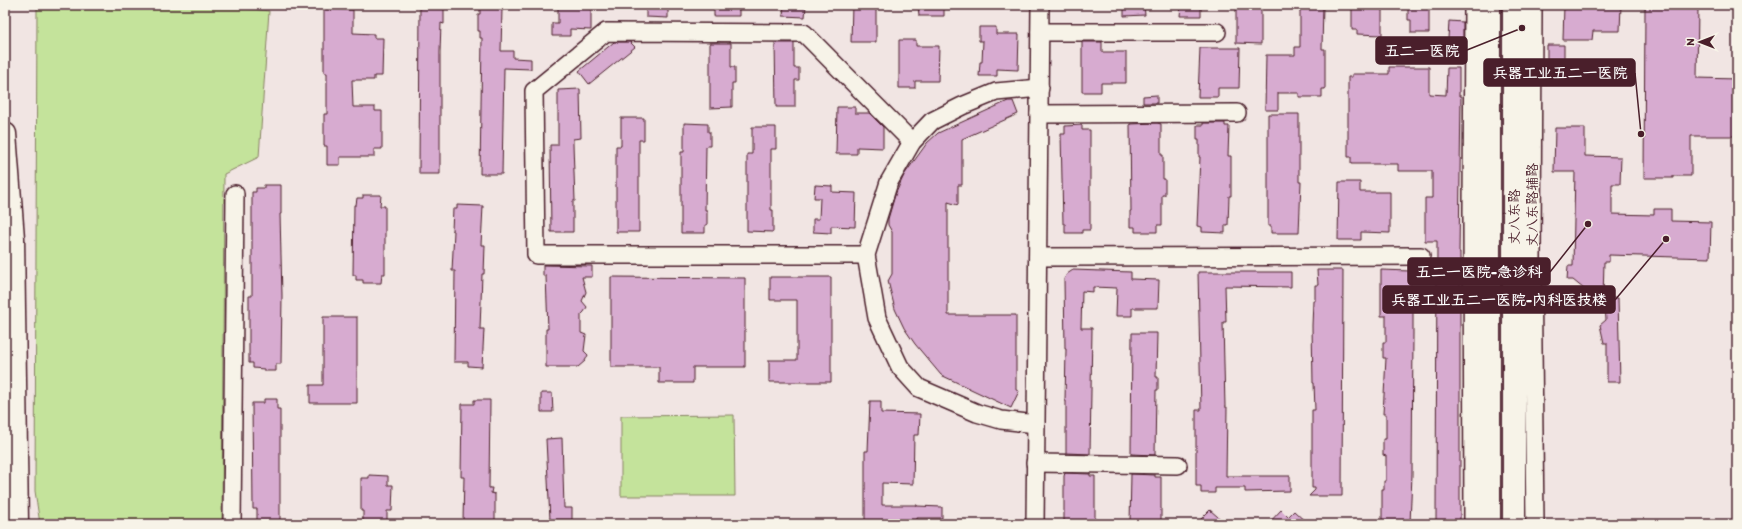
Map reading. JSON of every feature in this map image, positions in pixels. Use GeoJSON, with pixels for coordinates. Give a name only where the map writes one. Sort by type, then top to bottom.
{"type":"FeatureCollection","features":[{"type":"Feature","properties":{"kind":"main road","name":"丈八东路"},"geometry":{"type":"LineString","coordinates":[[1489,5],[1489,524]]}},
{"type":"Feature","properties":{"kind":"main road","name":"丈八东路"},"geometry":{"type":"LineString","coordinates":[[1514,5],[1524,97],[1514,524]]}},
{"type":"Feature","properties":{"kind":"main road"},"geometry":{"type":"LineString","coordinates":[[5,134],[13,238],[17,524]]}},
{"type":"Feature","properties":{"kind":"street"},"geometry":{"type":"LineString","coordinates":[[1035,524],[1040,5]]}},
{"type":"Feature","properties":{"kind":"street"},"geometry":{"type":"LineString","coordinates":[[1473,5],[1473,524]]}},
{"type":"Feature","properties":{"kind":"street","name":"丈八东路辅路"},"geometry":{"type":"LineString","coordinates":[[1533,5],[1524,97],[1532,261],[1535,524]]}},
{"type":"Feature","properties":{"kind":"street"},"geometry":{"type":"LineString","coordinates":[[866,255],[536,255],[534,92],[606,32],[804,33],[912,142]]}},
{"type":"Feature","properties":{"kind":"street"},"geometry":{"type":"LineString","coordinates":[[1040,32],[1217,32]]}},
{"type":"Feature","properties":{"kind":"street"},"geometry":{"type":"LineString","coordinates":[[1036,424],[1001,420],[977,413],[919,388],[900,366],[877,318],[866,255],[889,182],[912,142],[932,121],[962,106],[996,92],[1040,88]]}},
{"type":"Feature","properties":{"kind":"street"},"geometry":{"type":"LineString","coordinates":[[1039,114],[1237,113]]}},
{"type":"Feature","properties":{"kind":"street"},"geometry":{"type":"LineString","coordinates":[[232,524],[235,194]]}},
{"type":"Feature","properties":{"kind":"street"},"geometry":{"type":"LineString","coordinates":[[1038,257],[1421,256]]}},
{"type":"Feature","properties":{"kind":"street"},"geometry":{"type":"LineString","coordinates":[[1035,463],[1178,464]]}},
{"type":"Feature","properties":{"kind":"green space"},"geometry":{"type":"Polygon","coordinates":[[[37,5],[217,5],[269,11],[259,157],[224,174],[222,524],[40,524],[35,491],[37,5]]]}},
{"type":"Feature","properties":{"kind":"green space"},"geometry":{"type":"Polygon","coordinates":[[[734,415],[735,496],[621,496],[621,416],[734,415]]]}},
{"type":"Feature","properties":{"kind":"building"},"geometry":{"type":"Polygon","coordinates":[[[420,5],[441,5],[440,7],[444,7],[444,24],[441,23],[440,52],[440,174],[419,174],[420,5]]]}},
{"type":"Feature","properties":{"kind":"building"},"geometry":{"type":"Polygon","coordinates":[[[558,5],[591,5],[591,30],[570,29],[570,36],[552,36],[552,23],[558,23],[558,5]]]}},
{"type":"Feature","properties":{"kind":"building"},"geometry":{"type":"Polygon","coordinates":[[[646,5],[668,5],[668,18],[646,17],[646,5]]]}},
{"type":"Feature","properties":{"kind":"building"},"geometry":{"type":"Polygon","coordinates":[[[714,5],[739,5],[739,16],[714,16],[714,5]]]}},
{"type":"Feature","properties":{"kind":"building"},"geometry":{"type":"Polygon","coordinates":[[[784,5],[806,5],[805,17],[783,16],[784,5]]]}},
{"type":"Feature","properties":{"kind":"building"},"geometry":{"type":"Polygon","coordinates":[[[852,5],[876,5],[876,42],[851,42],[852,5]]]}},
{"type":"Feature","properties":{"kind":"building"},"geometry":{"type":"Polygon","coordinates":[[[918,5],[944,5],[944,16],[919,16],[918,5]]]}},
{"type":"Feature","properties":{"kind":"building"},"geometry":{"type":"Polygon","coordinates":[[[1124,5],[1144,5],[1145,15],[1124,16],[1124,5]]]}},
{"type":"Feature","properties":{"kind":"building"},"geometry":{"type":"Polygon","coordinates":[[[1181,5],[1201,5],[1201,16],[1180,16],[1181,5]]]}},
{"type":"Feature","properties":{"kind":"building"},"geometry":{"type":"Polygon","coordinates":[[[1236,5],[1261,5],[1261,44],[1236,43],[1236,5]]]}},
{"type":"Feature","properties":{"kind":"building"},"geometry":{"type":"Polygon","coordinates":[[[1300,5],[1323,5],[1322,49],[1325,49],[1325,89],[1322,89],[1322,97],[1299,97],[1299,93],[1278,93],[1278,110],[1265,110],[1266,55],[1295,55],[1295,47],[1300,47],[1300,5]]]}},
{"type":"Feature","properties":{"kind":"building"},"geometry":{"type":"Polygon","coordinates":[[[1352,5],[1382,5],[1382,35],[1357,34],[1357,30],[1352,30],[1352,5]]]}},
{"type":"Feature","properties":{"kind":"building"},"geometry":{"type":"Polygon","coordinates":[[[1408,5],[1429,5],[1429,33],[1411,33],[1411,20],[1408,20],[1408,5]]]}},
{"type":"Feature","properties":{"kind":"building"},"geometry":{"type":"Polygon","coordinates":[[[1564,5],[1621,5],[1620,31],[1593,31],[1592,40],[1563,40],[1564,5]]]}},
{"type":"Feature","properties":{"kind":"building"},"geometry":{"type":"Polygon","coordinates":[[[480,7],[502,8],[501,51],[513,51],[513,58],[531,59],[531,69],[504,68],[502,174],[480,174],[482,38],[480,38],[480,31],[478,31],[478,14],[480,14],[480,7]]]}},
{"type":"Feature","properties":{"kind":"building"},"geometry":{"type":"Polygon","coordinates":[[[1645,7],[1698,7],[1697,78],[1737,79],[1737,136],[1691,136],[1691,176],[1673,176],[1673,178],[1644,178],[1645,7]]]}},
{"type":"Feature","properties":{"kind":"building"},"geometry":{"type":"Polygon","coordinates":[[[324,9],[353,10],[353,33],[374,34],[374,38],[383,38],[382,76],[374,76],[374,80],[352,80],[353,107],[375,107],[375,111],[382,111],[382,149],[374,149],[374,157],[340,157],[340,165],[327,165],[327,146],[324,146],[324,114],[327,114],[327,73],[324,73],[324,9]]]}},
{"type":"Feature","properties":{"kind":"building"},"geometry":{"type":"Polygon","coordinates":[[[1449,21],[1463,22],[1463,39],[1448,39],[1449,21]]]}},
{"type":"Feature","properties":{"kind":"building"},"geometry":{"type":"Polygon","coordinates":[[[979,27],[996,27],[996,34],[1019,34],[1018,70],[997,69],[997,76],[979,76],[980,62],[982,62],[983,41],[979,41],[979,27]]]}},
{"type":"Feature","properties":{"kind":"building"},"geometry":{"type":"Polygon","coordinates":[[[899,40],[916,40],[916,46],[939,46],[938,81],[915,81],[915,88],[899,88],[899,40]]]}},
{"type":"Feature","properties":{"kind":"building"},"geometry":{"type":"Polygon","coordinates":[[[614,42],[630,42],[635,47],[589,84],[579,71],[614,42]]]}},
{"type":"Feature","properties":{"kind":"building"},"geometry":{"type":"Polygon","coordinates":[[[1082,42],[1102,42],[1102,52],[1126,52],[1126,83],[1101,83],[1101,92],[1082,92],[1082,42]]]}},
{"type":"Feature","properties":{"kind":"building"},"geometry":{"type":"Polygon","coordinates":[[[710,43],[731,43],[731,67],[735,67],[735,83],[732,83],[732,107],[710,108],[710,43]]]}},
{"type":"Feature","properties":{"kind":"building"},"geometry":{"type":"Polygon","coordinates":[[[775,43],[794,43],[794,68],[799,68],[799,80],[795,80],[795,107],[776,107],[775,43]]]}},
{"type":"Feature","properties":{"kind":"building"},"geometry":{"type":"Polygon","coordinates":[[[1547,45],[1564,45],[1564,61],[1547,62],[1547,45]]]}},
{"type":"Feature","properties":{"kind":"building"},"geometry":{"type":"Polygon","coordinates":[[[1200,48],[1240,48],[1239,88],[1218,88],[1218,97],[1198,97],[1200,48]]]}},
{"type":"Feature","properties":{"kind":"building"},"geometry":{"type":"Polygon","coordinates":[[[1389,67],[1429,67],[1429,94],[1446,95],[1447,68],[1459,68],[1459,96],[1461,96],[1459,252],[1460,524],[1436,524],[1437,241],[1425,241],[1425,198],[1432,198],[1432,171],[1398,171],[1398,164],[1351,164],[1351,157],[1348,157],[1348,77],[1352,77],[1352,74],[1389,74],[1389,67]]]}},
{"type":"Feature","properties":{"kind":"building"},"geometry":{"type":"Polygon","coordinates":[[[580,89],[581,138],[573,139],[575,201],[573,201],[573,232],[551,232],[550,145],[558,145],[558,90],[580,89]]]}},
{"type":"Feature","properties":{"kind":"building"},"geometry":{"type":"Polygon","coordinates":[[[1157,95],[1157,103],[1143,103],[1143,96],[1157,95]]]}},
{"type":"Feature","properties":{"kind":"building"},"geometry":{"type":"Polygon","coordinates":[[[1008,101],[1013,101],[1018,114],[962,139],[962,185],[958,185],[958,205],[948,202],[948,315],[1016,315],[1016,390],[1019,391],[1011,408],[941,375],[915,344],[904,328],[895,309],[888,281],[892,274],[892,232],[888,225],[888,219],[895,195],[904,175],[927,143],[938,133],[1008,101]]]}},
{"type":"Feature","properties":{"kind":"building"},"geometry":{"type":"Polygon","coordinates":[[[837,107],[855,107],[855,113],[869,113],[883,127],[883,148],[857,147],[857,154],[836,154],[837,107]]]}},
{"type":"Feature","properties":{"kind":"building"},"geometry":{"type":"Polygon","coordinates":[[[1268,114],[1299,114],[1299,182],[1301,182],[1299,233],[1271,233],[1271,226],[1268,226],[1268,114]]]}},
{"type":"Feature","properties":{"kind":"building"},"geometry":{"type":"Polygon","coordinates":[[[621,118],[644,118],[644,140],[639,140],[639,232],[616,232],[616,146],[621,146],[621,118]]]}},
{"type":"Feature","properties":{"kind":"building"},"geometry":{"type":"Polygon","coordinates":[[[684,123],[708,124],[708,132],[710,132],[710,146],[706,146],[705,210],[707,210],[707,225],[705,225],[705,233],[681,233],[681,152],[684,152],[684,123]]]}},
{"type":"Feature","properties":{"kind":"building"},"geometry":{"type":"Polygon","coordinates":[[[1203,123],[1225,123],[1225,126],[1229,126],[1228,156],[1231,156],[1231,196],[1229,196],[1228,225],[1225,225],[1225,233],[1202,232],[1202,227],[1197,226],[1200,157],[1199,140],[1197,140],[1197,125],[1203,125],[1203,123]]]}},
{"type":"Feature","properties":{"kind":"building"},"geometry":{"type":"Polygon","coordinates":[[[1130,124],[1161,124],[1161,155],[1163,155],[1163,179],[1165,179],[1165,195],[1162,195],[1162,225],[1157,225],[1157,232],[1135,232],[1135,227],[1130,227],[1130,124]]]}},
{"type":"Feature","properties":{"kind":"building"},"geometry":{"type":"Polygon","coordinates":[[[1082,125],[1082,130],[1090,130],[1090,230],[1082,230],[1082,233],[1065,233],[1065,224],[1063,224],[1061,134],[1065,134],[1065,126],[1082,125]]]}},
{"type":"Feature","properties":{"kind":"building"},"geometry":{"type":"Polygon","coordinates":[[[752,127],[776,127],[776,149],[771,149],[771,210],[773,210],[773,232],[747,231],[747,154],[752,154],[752,127]]]}},
{"type":"Feature","properties":{"kind":"building"},"geometry":{"type":"Polygon","coordinates":[[[1555,128],[1585,128],[1585,156],[1621,157],[1620,184],[1612,184],[1612,214],[1654,215],[1654,209],[1671,209],[1671,221],[1711,222],[1710,258],[1609,255],[1609,262],[1604,262],[1603,298],[1618,298],[1620,382],[1607,382],[1607,343],[1604,343],[1600,325],[1606,320],[1605,306],[1573,280],[1567,280],[1568,266],[1573,266],[1575,172],[1554,172],[1555,128]]]}},
{"type":"Feature","properties":{"kind":"building"},"geometry":{"type":"Polygon","coordinates":[[[1339,182],[1360,182],[1360,192],[1390,192],[1390,233],[1361,232],[1361,240],[1338,240],[1339,182]]]}},
{"type":"Feature","properties":{"kind":"building"},"geometry":{"type":"Polygon","coordinates":[[[264,185],[281,185],[281,364],[276,364],[276,371],[264,371],[264,369],[253,368],[253,363],[249,363],[249,296],[252,296],[252,192],[256,192],[256,188],[264,188],[264,185]]]}},
{"type":"Feature","properties":{"kind":"building"},"geometry":{"type":"Polygon","coordinates":[[[815,185],[832,186],[832,192],[856,193],[855,227],[831,226],[831,233],[813,232],[813,219],[819,219],[820,198],[814,198],[815,185]]]}},
{"type":"Feature","properties":{"kind":"building"},"geometry":{"type":"Polygon","coordinates":[[[363,195],[381,195],[380,206],[385,206],[385,274],[382,274],[381,283],[363,283],[363,280],[356,280],[356,275],[353,275],[354,205],[356,205],[357,198],[363,198],[363,195]]]}},
{"type":"Feature","properties":{"kind":"building"},"geometry":{"type":"Polygon","coordinates":[[[457,205],[483,206],[481,245],[485,245],[484,274],[482,274],[480,329],[484,329],[482,367],[468,366],[468,362],[454,362],[455,271],[452,271],[454,231],[452,230],[453,209],[457,209],[457,205]]]}},
{"type":"Feature","properties":{"kind":"building"},"geometry":{"type":"Polygon","coordinates":[[[543,265],[592,266],[592,277],[582,277],[586,292],[582,301],[587,307],[581,315],[581,333],[586,335],[584,351],[588,355],[585,361],[578,367],[546,367],[546,329],[548,329],[546,276],[543,276],[543,265]]]}},
{"type":"Feature","properties":{"kind":"building"},"geometry":{"type":"Polygon","coordinates":[[[1073,270],[1131,272],[1131,279],[1159,280],[1158,308],[1132,308],[1132,316],[1116,316],[1117,288],[1093,287],[1093,292],[1082,291],[1081,328],[1092,328],[1090,454],[1066,453],[1064,279],[1067,274],[1073,270]]]}},
{"type":"Feature","properties":{"kind":"building"},"geometry":{"type":"Polygon","coordinates":[[[1317,270],[1343,270],[1342,496],[1309,496],[1315,490],[1315,488],[1312,488],[1312,410],[1315,410],[1312,326],[1315,285],[1318,285],[1317,270]]]}},
{"type":"Feature","properties":{"kind":"building"},"geometry":{"type":"Polygon","coordinates":[[[1381,270],[1410,271],[1410,308],[1413,308],[1413,334],[1412,474],[1410,524],[1382,524],[1382,489],[1384,489],[1384,481],[1386,481],[1386,456],[1383,455],[1383,439],[1386,439],[1386,414],[1383,414],[1386,358],[1383,358],[1383,342],[1386,342],[1386,316],[1381,316],[1381,270]]]}},
{"type":"Feature","properties":{"kind":"building"},"geometry":{"type":"Polygon","coordinates":[[[1198,272],[1291,272],[1291,287],[1225,286],[1226,322],[1223,322],[1225,407],[1227,407],[1226,476],[1290,476],[1290,491],[1245,492],[1245,488],[1215,488],[1215,493],[1201,493],[1201,486],[1196,486],[1196,410],[1201,410],[1198,272]]]}},
{"type":"Feature","properties":{"kind":"building"},"geometry":{"type":"Polygon","coordinates":[[[611,277],[745,278],[745,367],[693,367],[693,383],[659,383],[659,367],[611,367],[611,277]]]}},
{"type":"Feature","properties":{"kind":"building"},"geometry":{"type":"Polygon","coordinates":[[[770,277],[831,277],[831,382],[769,382],[769,360],[797,360],[797,300],[770,300],[770,277]]]}},
{"type":"Feature","properties":{"kind":"building"},"geometry":{"type":"Polygon","coordinates":[[[323,317],[357,317],[357,403],[310,403],[310,385],[323,385],[323,317]]]}},
{"type":"Feature","properties":{"kind":"building"},"geometry":{"type":"Polygon","coordinates":[[[1132,333],[1157,333],[1156,377],[1158,377],[1158,390],[1156,390],[1155,455],[1131,454],[1132,333]]]}},
{"type":"Feature","properties":{"kind":"building"},"geometry":{"type":"Polygon","coordinates":[[[541,393],[552,393],[553,412],[541,412],[541,393]]]}},
{"type":"Feature","properties":{"kind":"building"},"geometry":{"type":"Polygon","coordinates":[[[264,399],[277,399],[277,409],[280,409],[280,524],[257,524],[257,509],[253,509],[252,403],[264,403],[264,399]]]}},
{"type":"Feature","properties":{"kind":"building"},"geometry":{"type":"Polygon","coordinates":[[[474,400],[490,400],[489,488],[492,488],[491,493],[495,494],[495,522],[492,522],[492,524],[470,524],[470,521],[463,521],[464,477],[461,477],[462,404],[474,404],[474,400]]]}},
{"type":"Feature","properties":{"kind":"building"},"geometry":{"type":"Polygon","coordinates":[[[870,401],[881,401],[881,413],[920,414],[919,435],[914,435],[913,484],[882,483],[882,505],[942,507],[942,518],[917,518],[917,523],[865,524],[865,451],[868,451],[870,401]]]}},
{"type":"Feature","properties":{"kind":"building"},"geometry":{"type":"Polygon","coordinates":[[[562,438],[564,508],[572,508],[572,520],[550,520],[546,439],[562,438]]]}},
{"type":"Feature","properties":{"kind":"building"},"geometry":{"type":"Polygon","coordinates":[[[1065,473],[1090,474],[1090,476],[1095,476],[1095,524],[1064,524],[1065,473]]]}},
{"type":"Feature","properties":{"kind":"building"},"geometry":{"type":"Polygon","coordinates":[[[1131,474],[1155,475],[1155,477],[1161,477],[1161,524],[1130,524],[1131,474]]]}},
{"type":"Feature","properties":{"kind":"building"},"geometry":{"type":"Polygon","coordinates":[[[369,475],[388,476],[388,485],[393,485],[392,511],[387,511],[387,524],[363,524],[363,511],[361,511],[361,478],[369,478],[369,475]]]}},
{"type":"Feature","properties":{"kind":"building"},"geometry":{"type":"Polygon","coordinates":[[[1210,510],[1226,524],[1196,524],[1210,510]]]}},
{"type":"Feature","properties":{"kind":"building"},"geometry":{"type":"Polygon","coordinates":[[[1281,510],[1288,517],[1294,511],[1308,524],[1268,524],[1281,510]]]}},
{"type":"Feature","properties":{"kind":"place","name":"五二一医院"},"geometry":{"type":"Point","coordinates":[1522,28]}},
{"type":"Feature","properties":{"kind":"place","name":"兵器工业五二一医院"},"geometry":{"type":"Point","coordinates":[1641,134]}},
{"type":"Feature","properties":{"kind":"place","name":"五二一医院-急诊科"},"geometry":{"type":"Point","coordinates":[1588,224]}},
{"type":"Feature","properties":{"kind":"place","name":"兵器工业五二一医院-内科医技楼"},"geometry":{"type":"Point","coordinates":[1666,239]}}]}
